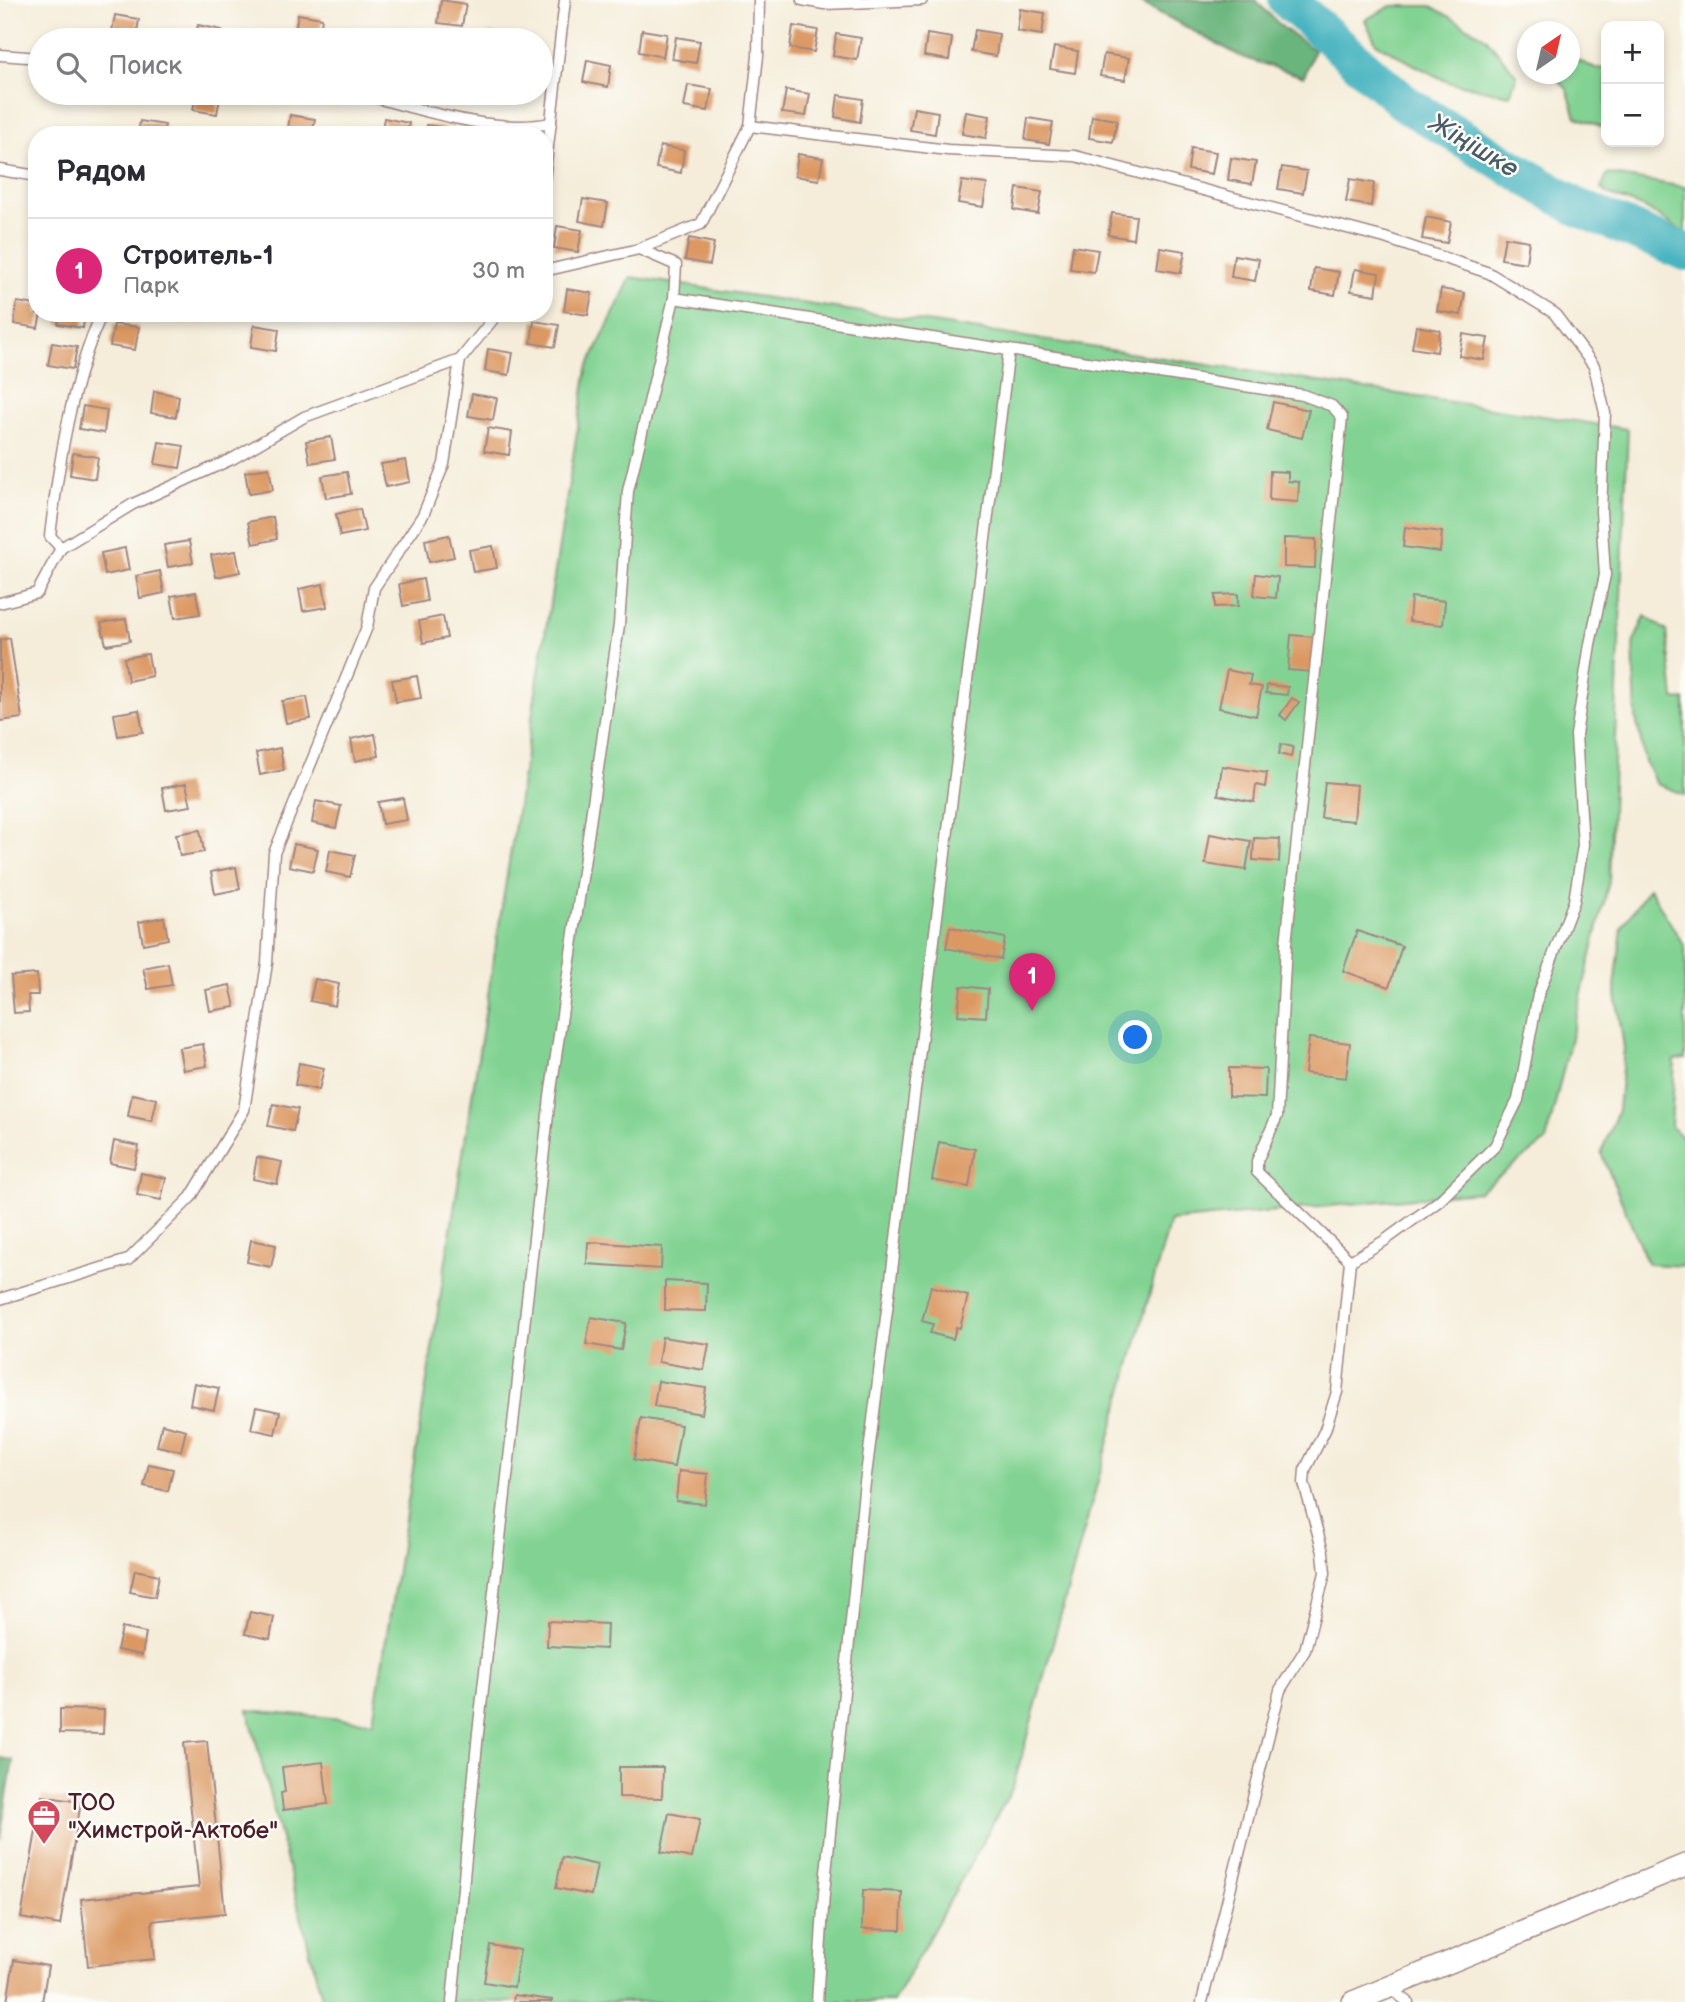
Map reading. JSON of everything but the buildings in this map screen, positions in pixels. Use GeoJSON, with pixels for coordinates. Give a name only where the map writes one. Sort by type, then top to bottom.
{"type":"FeatureCollection","features":[{"type":"Feature","properties":{"kind":"street"},"geometry":{"type":"LineString","coordinates":[[1353,2002],[1685,1865]]}},
{"type":"Feature","properties":{"kind":"lane"},"geometry":{"type":"LineString","coordinates":[[551,126],[565,0]]}},
{"type":"Feature","properties":{"kind":"lane"},"geometry":{"type":"LineString","coordinates":[[553,269],[639,249],[701,224],[750,126],[758,57],[759,0]]}},
{"type":"Feature","properties":{"kind":"lane"},"geometry":{"type":"LineString","coordinates":[[802,0],[824,4],[922,0]]}},
{"type":"Feature","properties":{"kind":"lane"},"geometry":{"type":"LineString","coordinates":[[0,55],[28,57]]}},
{"type":"Feature","properties":{"kind":"lane"},"geometry":{"type":"LineString","coordinates":[[410,105],[512,126]]}},
{"type":"Feature","properties":{"kind":"lane"},"geometry":{"type":"LineString","coordinates":[[538,126],[551,123]]}},
{"type":"Feature","properties":{"kind":"lane"},"geometry":{"type":"LineString","coordinates":[[750,126],[948,150],[1075,156],[1385,238],[1489,273],[1554,313],[1594,366],[1605,413],[1601,511],[1605,575],[1590,644],[1576,735],[1583,845],[1574,901],[1538,995],[1518,1100],[1495,1146],[1439,1200],[1384,1241],[1350,1261]]}},
{"type":"Feature","properties":{"kind":"lane"},"geometry":{"type":"LineString","coordinates":[[0,170],[28,175]]}},
{"type":"Feature","properties":{"kind":"lane"},"geometry":{"type":"LineString","coordinates":[[452,2002],[478,1733],[550,1097],[619,625],[628,491],[674,298],[676,265],[639,249]]}},
{"type":"Feature","properties":{"kind":"lane"},"geometry":{"type":"LineString","coordinates":[[674,298],[1303,395],[1332,406],[1342,416],[1286,944],[1277,1116],[1256,1161],[1257,1172],[1350,1261]]}},
{"type":"Feature","properties":{"kind":"lane"},"geometry":{"type":"LineString","coordinates":[[61,548],[50,536],[57,475],[92,336],[98,322]]}},
{"type":"Feature","properties":{"kind":"lane"},"geometry":{"type":"LineString","coordinates":[[0,1299],[128,1260],[191,1197],[244,1110],[267,963],[274,853],[367,627],[374,588],[423,515],[444,464],[460,360],[491,322]]}},
{"type":"Feature","properties":{"kind":"lane"},"geometry":{"type":"LineString","coordinates":[[817,2002],[824,1893],[864,1491],[1009,350]]}},
{"type":"Feature","properties":{"kind":"lane"},"geometry":{"type":"LineString","coordinates":[[0,603],[37,593],[61,548],[133,504],[234,458],[304,417],[460,360]]}},
{"type":"Feature","properties":{"kind":"lane"},"geometry":{"type":"LineString","coordinates":[[1202,2002],[1279,1690],[1306,1650],[1325,1573],[1323,1552],[1304,1483],[1305,1470],[1325,1430],[1336,1392],[1350,1261]]}},
{"type":"Feature","properties":{"kind":"lane"},"geometry":{"type":"LineString","coordinates":[[1389,1987],[1408,2002]]}},
{"type":"Feature","properties":{"kind":"green space"},"geometry":{"type":"Polygon","coordinates":[[[1136,0],[1255,0],[1282,27],[1314,50],[1304,77],[1242,57],[1136,0]]]}},
{"type":"Feature","properties":{"kind":"green space"},"geometry":{"type":"Polygon","coordinates":[[[1391,6],[1431,6],[1485,37],[1517,75],[1510,95],[1448,82],[1413,64],[1376,43],[1365,20],[1391,6]]]}},
{"type":"Feature","properties":{"kind":"green space"},"geometry":{"type":"Polygon","coordinates":[[[1580,61],[1601,69],[1601,126],[1576,117],[1567,89],[1562,84],[1580,84],[1580,61]]]}},
{"type":"Feature","properties":{"kind":"green space"},"geometry":{"type":"Polygon","coordinates":[[[1607,174],[1685,187],[1685,233],[1645,208],[1601,189],[1607,174]]]}},
{"type":"Feature","properties":{"kind":"green space"},"geometry":{"type":"Polygon","coordinates":[[[631,277],[1628,429],[1609,881],[1546,1141],[1478,1192],[1170,1221],[1013,1787],[893,2002],[323,2002],[248,1710],[373,1722],[587,369],[631,277]]]}},
{"type":"Feature","properties":{"kind":"green space"},"geometry":{"type":"Polygon","coordinates":[[[1645,616],[1667,631],[1674,699],[1685,700],[1685,795],[1657,784],[1645,762],[1636,718],[1633,644],[1645,616]]]}},
{"type":"Feature","properties":{"kind":"green space"},"geometry":{"type":"Polygon","coordinates":[[[1649,888],[1685,947],[1685,1059],[1675,1060],[1671,1127],[1685,1141],[1685,1266],[1648,1264],[1601,1153],[1618,1110],[1624,1048],[1615,987],[1622,927],[1649,888]]]}},
{"type":"Feature","properties":{"kind":"green space"},"geometry":{"type":"Polygon","coordinates":[[[0,1758],[13,1760],[0,1839],[0,1758]]]}},
{"type":"Feature","properties":{"kind":"waterway","name":"Жіңішке"},"geometry":{"type":"LineString","coordinates":[[1287,0],[1406,104],[1575,206],[1685,252]]}},
{"type":"Feature","properties":{"kind":"place","name":"Строитель-1"},"geometry":{"type":"Point","coordinates":[1032,1011]}},
{"type":"Feature","properties":{"kind":"place","name":"ТОО \"Химстрой-Актобе\""},"geometry":{"type":"Point","coordinates":[44,1846]}}]}
